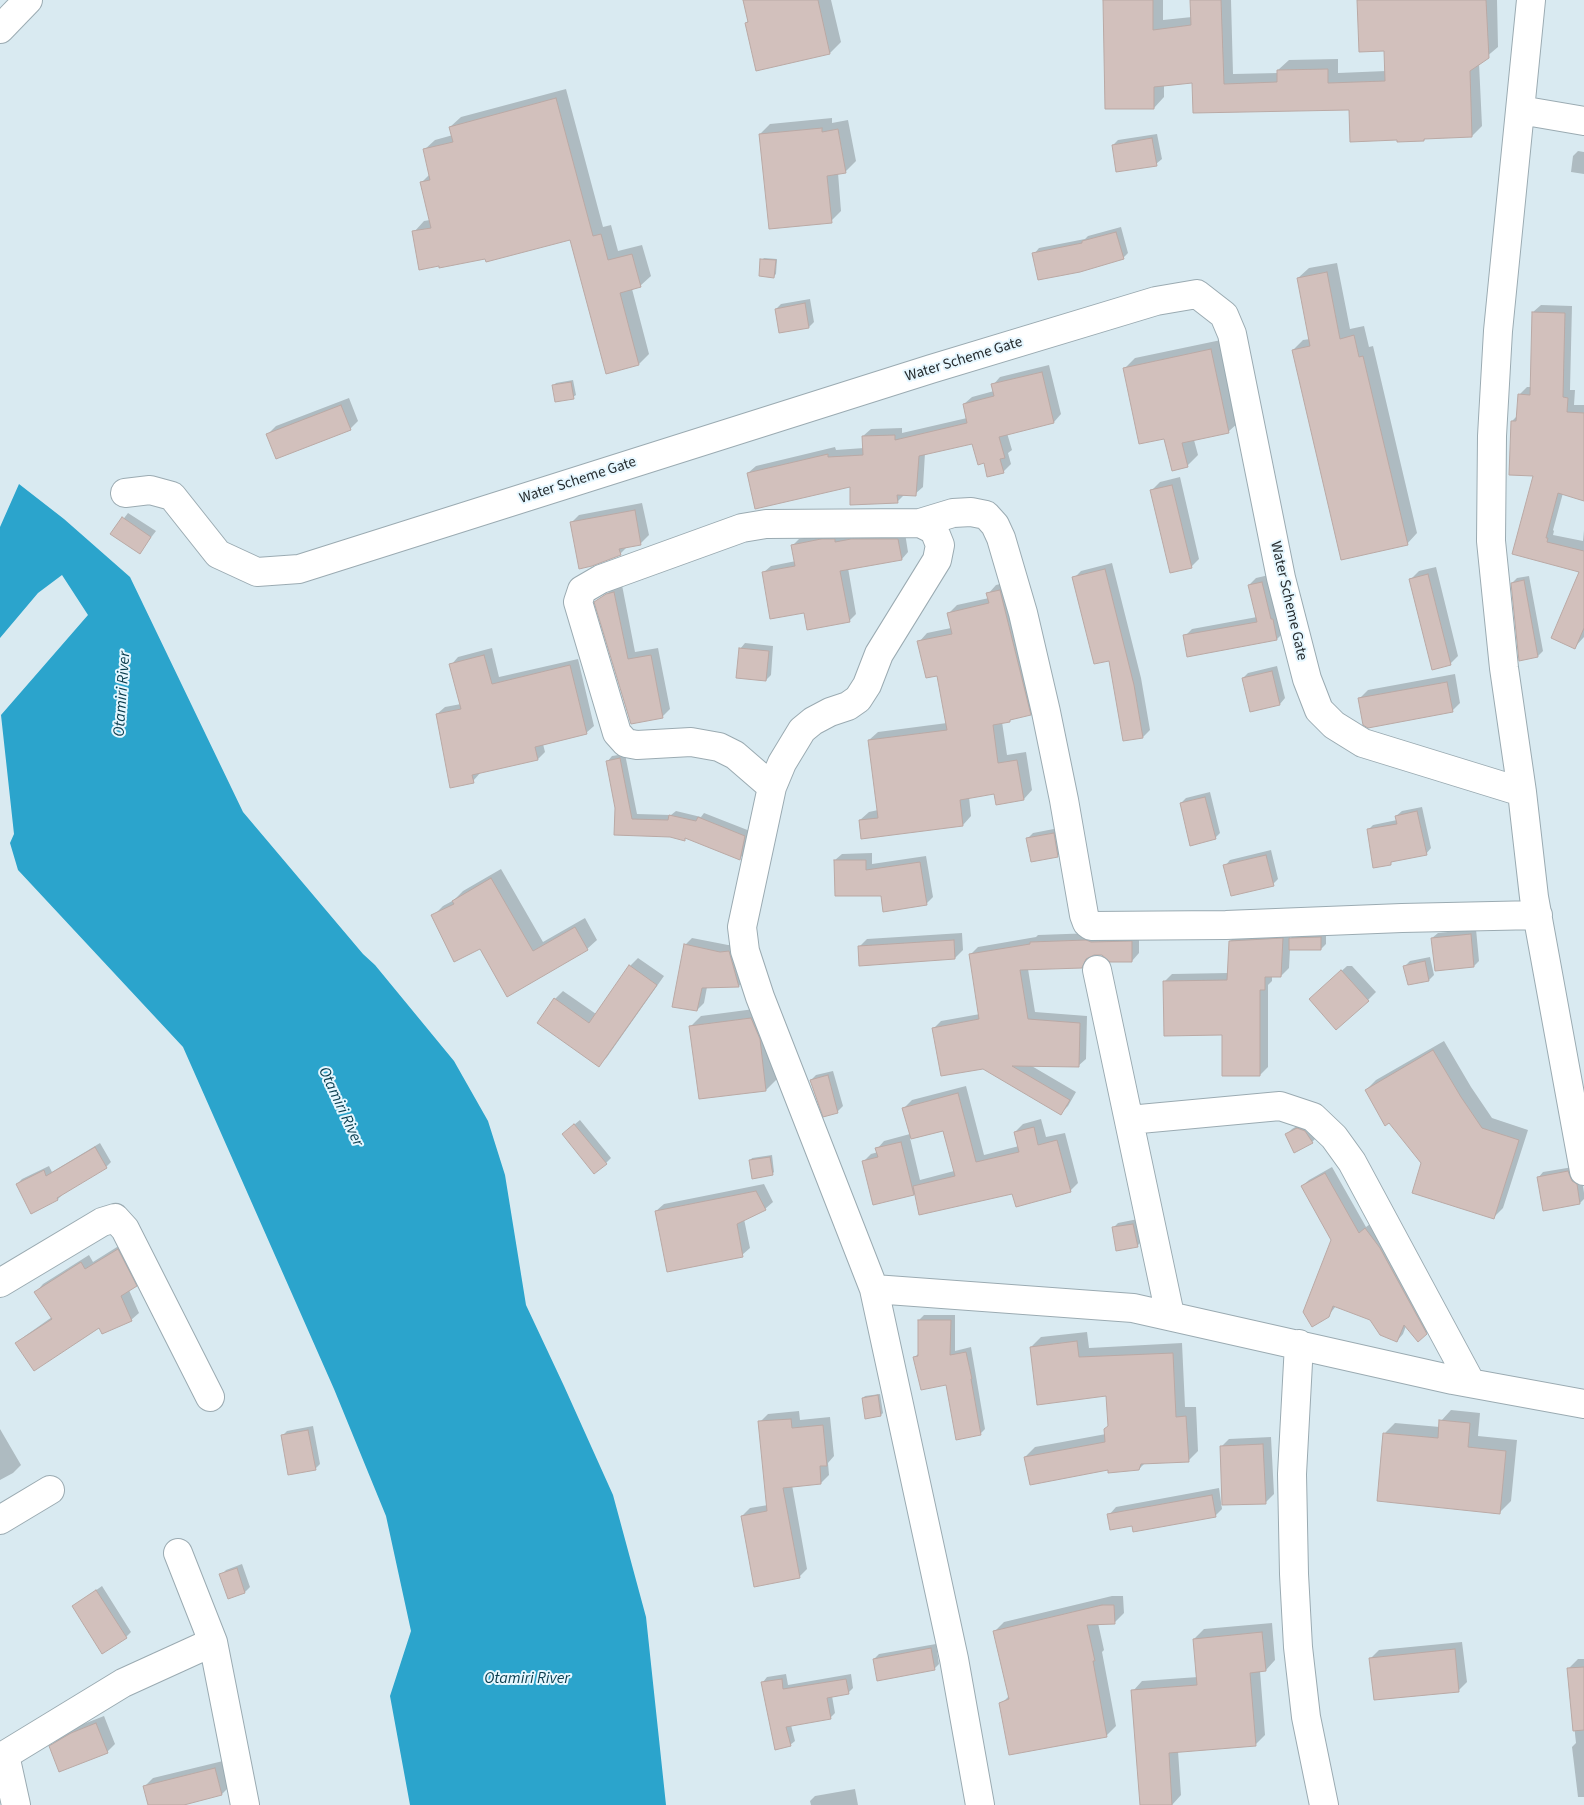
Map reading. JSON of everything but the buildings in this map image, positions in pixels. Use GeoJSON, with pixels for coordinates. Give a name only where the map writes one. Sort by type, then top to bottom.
{"type":"FeatureCollection","features":[{"type":"Feature","properties":{"kind":"street"},"geometry":{"type":"LineString","coordinates":[[0,29],[28,0]]}},
{"type":"Feature","properties":{"kind":"street"},"geometry":{"type":"LineString","coordinates":[[1531,0],[1498,331],[1492,436],[1492,541],[1504,668],[1522,792],[1534,897],[1584,1170]]}},
{"type":"Feature","properties":{"kind":"street"},"geometry":{"type":"LineString","coordinates":[[1520,110],[1584,121]]}},
{"type":"Feature","properties":{"kind":"street","name":"Water Scheme Gate"},"geometry":{"type":"LineString","coordinates":[[124,493],[150,490],[172,496],[218,554],[256,572],[299,569],[931,369],[1156,301],[1197,294],[1224,314],[1232,334],[1281,578],[1307,679],[1319,710],[1334,725],[1363,743],[1522,792]]}},
{"type":"Feature","properties":{"kind":"street"},"geometry":{"type":"LineString","coordinates":[[772,786],[734,755],[719,747],[691,742],[637,745],[626,743],[617,733],[578,602],[582,590],[601,579],[742,528],[766,524],[920,523],[953,513],[971,512],[986,515],[995,525],[1001,538],[1023,613],[1064,800],[1084,915],[1087,923],[1091,926],[1226,925],[1402,918],[1538,916]]}},
{"type":"Feature","properties":{"kind":"street"},"geometry":{"type":"LineString","coordinates":[[920,523],[934,530],[940,545],[937,560],[879,654],[867,685],[858,700],[813,721],[802,730],[782,763],[772,786],[742,927],[746,951],[760,997],[874,1289],[954,1659],[980,1805]]}},
{"type":"Feature","properties":{"kind":"street"},"geometry":{"type":"LineString","coordinates":[[1097,970],[1170,1315]]}},
{"type":"Feature","properties":{"kind":"street"},"geometry":{"type":"LineString","coordinates":[[1129,1120],[1280,1106],[1313,1117],[1334,1137],[1352,1162],[1471,1383]]}},
{"type":"Feature","properties":{"kind":"street"},"geometry":{"type":"LineString","coordinates":[[0,1283],[102,1222],[115,1218],[125,1229],[210,1397]]}},
{"type":"Feature","properties":{"kind":"street"},"geometry":{"type":"LineString","coordinates":[[874,1289],[1133,1308],[1471,1383],[1584,1404]]}},
{"type":"Feature","properties":{"kind":"street"},"geometry":{"type":"LineString","coordinates":[[1299,1344],[1292,1474],[1294,1583],[1298,1647],[1306,1717],[1324,1805]]}},
{"type":"Feature","properties":{"kind":"street"},"geometry":{"type":"LineString","coordinates":[[0,1520],[50,1490]]}},
{"type":"Feature","properties":{"kind":"street"},"geometry":{"type":"LineString","coordinates":[[178,1553],[213,1642],[245,1805]]}},
{"type":"Feature","properties":{"kind":"street"},"geometry":{"type":"LineString","coordinates":[[16,1805],[3,1757],[123,1683],[213,1642]]}},
{"type":"Feature","properties":{"kind":"water","name":"Otamiri River"},"geometry":{"type":"Polygon","coordinates":[[[19,484],[64,519],[130,577],[243,812],[363,954],[375,965],[454,1061],[488,1121],[505,1175],[526,1305],[613,1495],[646,1617],[666,1805],[410,1805],[390,1696],[411,1631],[386,1516],[334,1389],[183,1047],[18,870],[10,843],[14,834],[1,715],[88,615],[62,575],[38,593],[0,638],[0,527],[19,484]]]}}]}
